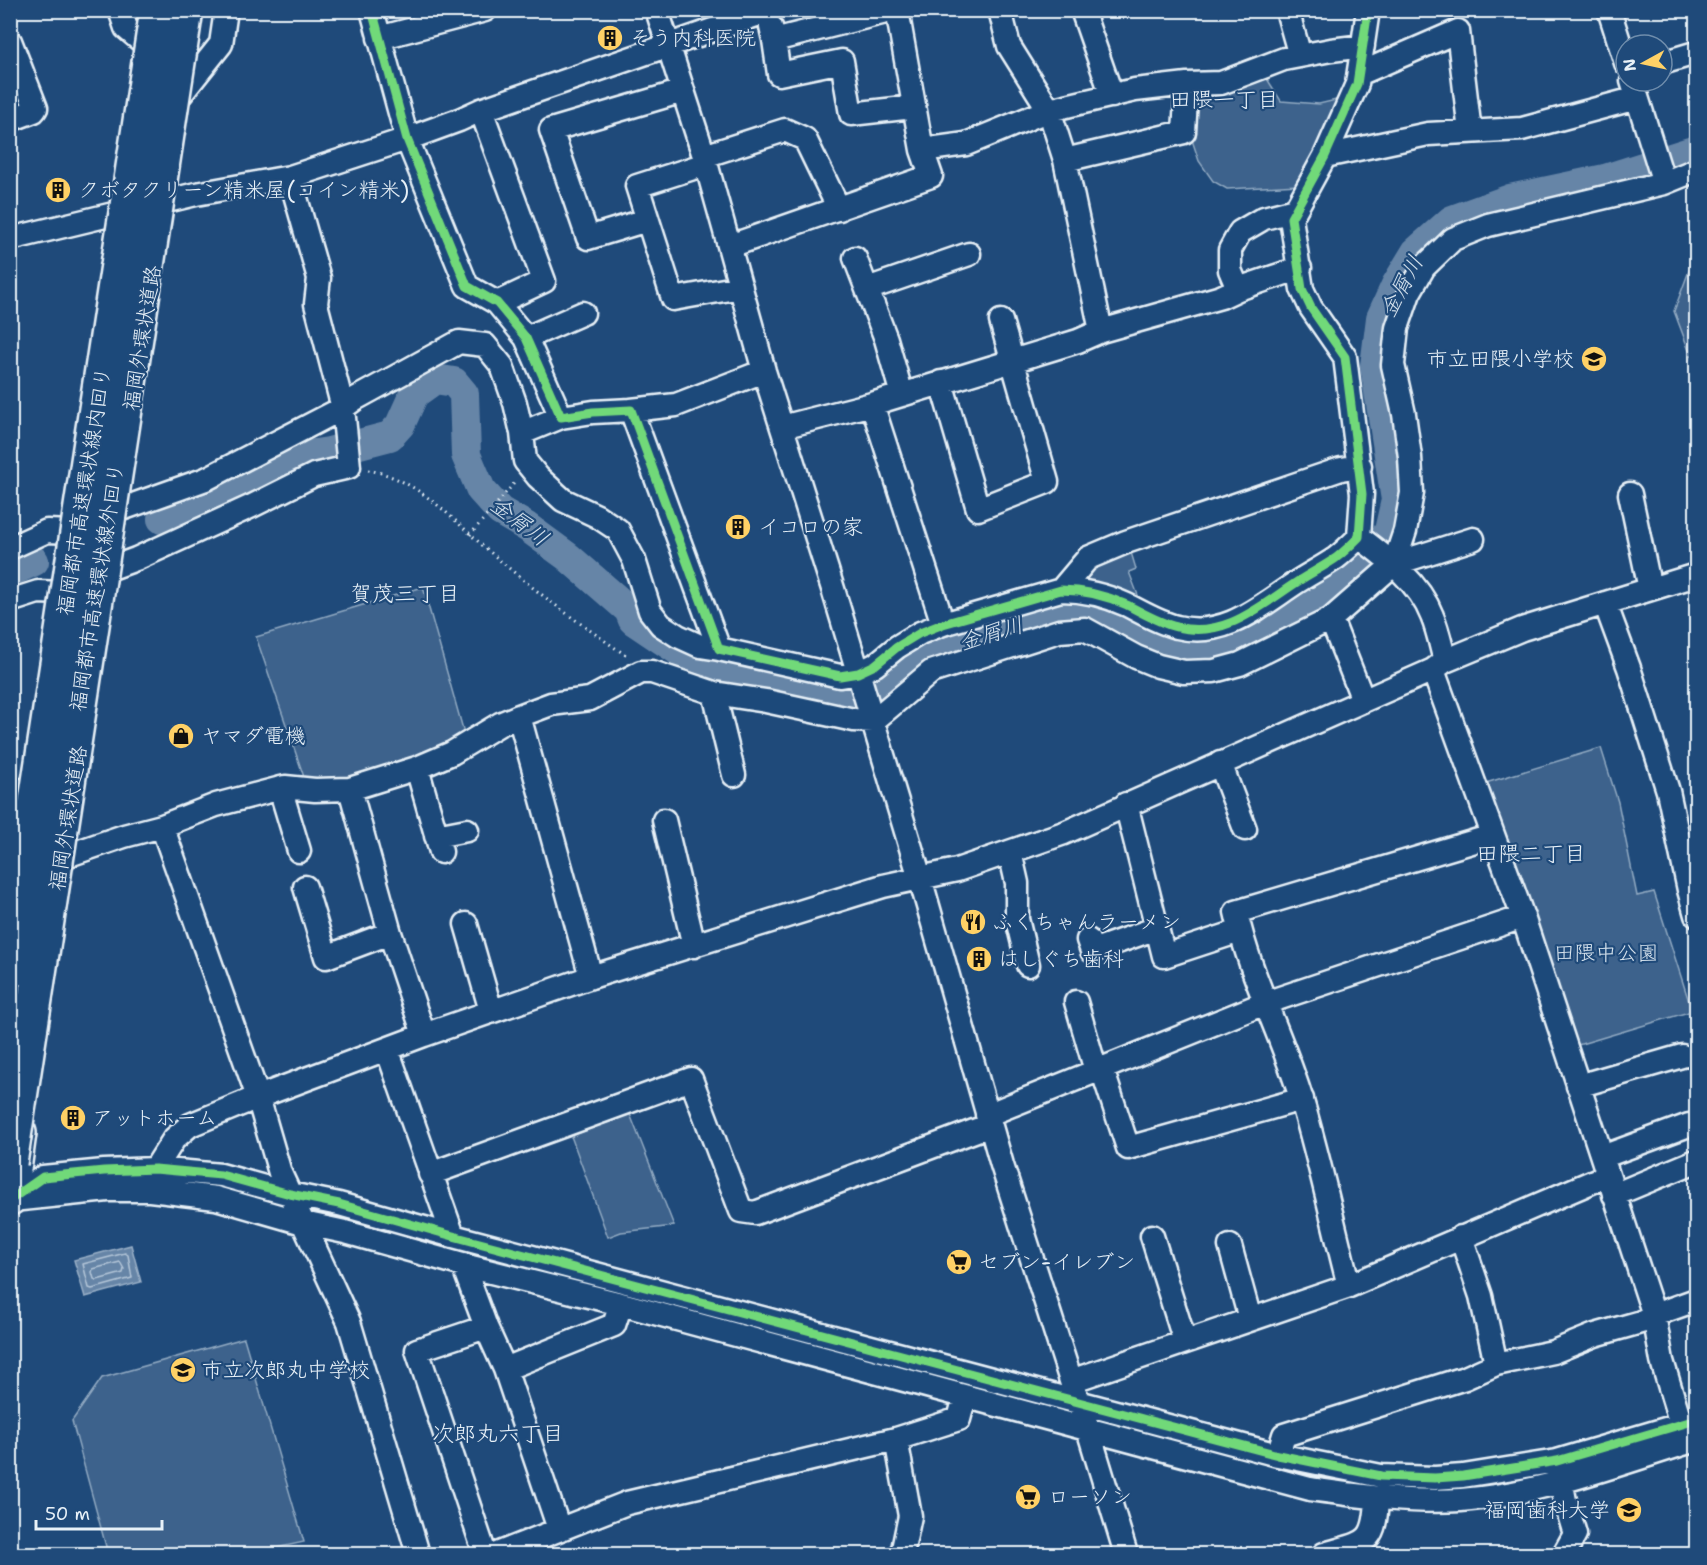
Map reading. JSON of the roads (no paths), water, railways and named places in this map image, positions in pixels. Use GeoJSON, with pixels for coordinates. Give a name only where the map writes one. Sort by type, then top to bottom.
{"type":"FeatureCollection","features":[{"type":"Feature","properties":{"kind":"highway"},"geometry":{"type":"LineString","coordinates":[[65,600],[114,150],[137,10]]}},
{"type":"Feature","properties":{"kind":"highway","name":"福岡外環状道路"},"geometry":{"type":"LineString","coordinates":[[10,940],[22,790],[65,600],[73,532],[151,10]]}},
{"type":"Feature","properties":{"kind":"highway","name":"福岡都市高速環状線内回り"},"geometry":{"type":"LineString","coordinates":[[10,971],[157,10]]}},
{"type":"Feature","properties":{"kind":"highway","name":"福岡外環状道路"},"geometry":{"type":"LineString","coordinates":[[10,1199],[49,929],[63,857],[116,511],[188,10]]}},
{"type":"Feature","properties":{"kind":"highway","name":"福岡都市高速環状線外回り"},"geometry":{"type":"LineString","coordinates":[[10,1163],[188,10]]}},
{"type":"Feature","properties":{"kind":"highway"},"geometry":{"type":"LineString","coordinates":[[82,690],[106,614],[209,10]]}},
{"type":"Feature","properties":{"kind":"street"},"geometry":{"type":"LineString","coordinates":[[120,10],[126,28],[146,45]]}},
{"type":"Feature","properties":{"kind":"street"},"geometry":{"type":"LineString","coordinates":[[174,103],[221,44],[226,10]]}},
{"type":"Feature","properties":{"kind":"street"},"geometry":{"type":"LineString","coordinates":[[372,10],[407,139],[467,286],[497,303],[526,338],[561,417]]}},
{"type":"Feature","properties":{"kind":"street"},"geometry":{"type":"LineString","coordinates":[[379,38],[485,10]]}},
{"type":"Feature","properties":{"kind":"street"},"geometry":{"type":"LineString","coordinates":[[657,10],[705,160],[764,371],[873,721],[989,1120],[1126,1554]]}},
{"type":"Feature","properties":{"kind":"street"},"geometry":{"type":"LineString","coordinates":[[730,246],[931,176],[922,150],[896,10],[774,40]]}},
{"type":"Feature","properties":{"kind":"street"},"geometry":{"type":"LineString","coordinates":[[1000,10],[1009,46],[1049,110],[1065,160],[1101,331]]}},
{"type":"Feature","properties":{"kind":"street"},"geometry":{"type":"LineString","coordinates":[[1082,10],[1112,96]]}},
{"type":"Feature","properties":{"kind":"street"},"geometry":{"type":"LineString","coordinates":[[1287,10],[1300,56]]}},
{"type":"Feature","properties":{"kind":"street"},"geometry":{"type":"LineString","coordinates":[[116,511],[206,479],[344,418],[355,399],[459,342],[485,345],[502,366],[515,403],[522,433],[525,461],[563,500],[597,516],[618,530],[634,561],[650,611],[661,625],[700,646],[840,675],[858,673],[875,665],[897,647],[920,633],[942,624],[1061,590],[1080,590],[1099,594],[1152,619],[1178,628],[1220,626],[1234,622],[1260,608],[1296,582],[1336,558],[1359,537],[1362,494],[1360,466],[1345,357],[1311,308],[1302,289],[1291,218],[1325,156],[1357,84],[1368,10]]}},
{"type":"Feature","properties":{"kind":"street"},"geometry":{"type":"LineString","coordinates":[[1609,10],[1616,33]]}},
{"type":"Feature","properties":{"kind":"street"},"geometry":{"type":"LineString","coordinates":[[11,235],[121,214],[196,194],[290,177],[407,139],[480,110],[768,11],[779,74],[842,61],[851,114],[913,107]]}},
{"type":"Feature","properties":{"kind":"street"},"geometry":{"type":"LineString","coordinates":[[1359,74],[1458,31],[1470,132]]}},
{"type":"Feature","properties":{"kind":"street"},"geometry":{"type":"LineString","coordinates":[[10,41],[36,108],[34,111],[10,120]]}},
{"type":"Feature","properties":{"kind":"street"},"geometry":{"type":"LineString","coordinates":[[922,150],[966,144],[1049,110],[1135,90],[1221,83],[1284,60],[1363,46]]}},
{"type":"Feature","properties":{"kind":"street"},"geometry":{"type":"LineString","coordinates":[[1674,59],[1692,54]]}},
{"type":"Feature","properties":{"kind":"street"},"geometry":{"type":"LineString","coordinates":[[1065,160],[1184,132],[1187,84]]}},
{"type":"Feature","properties":{"kind":"street"},"geometry":{"type":"LineString","coordinates":[[647,220],[588,238],[551,130],[683,91]]}},
{"type":"Feature","properties":{"kind":"street"},"geometry":{"type":"LineString","coordinates":[[1325,156],[1428,134],[1522,129],[1623,93]]}},
{"type":"Feature","properties":{"kind":"street"},"geometry":{"type":"LineString","coordinates":[[1635,93],[1663,180]]}},
{"type":"Feature","properties":{"kind":"street"},"geometry":{"type":"LineString","coordinates":[[480,110],[544,281],[497,303]]}},
{"type":"Feature","properties":{"kind":"street"},"geometry":{"type":"LineString","coordinates":[[741,286],[672,299],[637,186],[785,130],[805,139],[839,209]]}},
{"type":"Feature","properties":{"kind":"street"},"geometry":{"type":"LineString","coordinates":[[1395,564],[1405,531],[1412,493],[1404,414],[1392,365],[1397,328],[1409,292],[1424,267],[1453,238],[1488,225],[1696,170]]}},
{"type":"Feature","properties":{"kind":"street"},"geometry":{"type":"LineString","coordinates":[[106,570],[136,559],[314,475],[349,467],[344,418],[316,304],[319,278],[290,177]]}},
{"type":"Feature","properties":{"kind":"street"},"geometry":{"type":"LineString","coordinates":[[1238,289],[1230,270],[1230,250],[1240,232],[1264,218],[1295,210]]}},
{"type":"Feature","properties":{"kind":"street"},"geometry":{"type":"LineString","coordinates":[[867,289],[969,255]]}},
{"type":"Feature","properties":{"kind":"street"},"geometry":{"type":"LineString","coordinates":[[855,258],[886,339],[902,395]]}},
{"type":"Feature","properties":{"kind":"street"},"geometry":{"type":"LineString","coordinates":[[782,427],[872,404],[1013,361],[1078,341],[1101,331],[1221,297],[1300,268]]}},
{"type":"Feature","properties":{"kind":"street"},"geometry":{"type":"LineString","coordinates":[[526,338],[583,313]]}},
{"type":"Feature","properties":{"kind":"street"},"geometry":{"type":"LineString","coordinates":[[941,382],[978,509],[1047,482],[1001,321]]}},
{"type":"Feature","properties":{"kind":"street"},"geometry":{"type":"LineString","coordinates":[[522,433],[561,417],[676,405],[764,371]]}},
{"type":"Feature","properties":{"kind":"street"},"geometry":{"type":"LineString","coordinates":[[872,404],[942,624]]}},
{"type":"Feature","properties":{"kind":"street"},"geometry":{"type":"LineString","coordinates":[[631,410],[718,649]]}},
{"type":"Feature","properties":{"kind":"street"},"geometry":{"type":"LineString","coordinates":[[1061,590],[1088,558],[1126,542],[1341,469],[1360,466]]}},
{"type":"Feature","properties":{"kind":"street"},"geometry":{"type":"LineString","coordinates":[[1630,494],[1650,589]]}},
{"type":"Feature","properties":{"kind":"street"},"geometry":{"type":"LineString","coordinates":[[10,548],[47,531],[73,532]]}},
{"type":"Feature","properties":{"kind":"street"},"geometry":{"type":"LineString","coordinates":[[10,1199],[44,1178],[104,1171],[154,1169],[221,1175],[290,1194],[339,1204],[453,1236],[1075,1391],[1278,1455],[1381,1476],[1435,1478],[1560,1471],[1691,1428],[1662,1361],[1654,1315],[1522,917],[1492,836],[1439,666],[1432,615],[1420,595],[1395,564],[1359,537]]}},
{"type":"Feature","properties":{"kind":"street"},"geometry":{"type":"LineString","coordinates":[[63,857],[124,836],[162,826],[216,806],[280,788],[350,789],[417,768],[452,753],[500,724],[551,704],[590,699],[641,672],[651,672],[714,693],[766,701],[854,720],[873,721],[931,672],[1059,632],[1084,629],[1158,666],[1184,672],[1214,671],[1240,664],[1331,619],[1395,564],[1473,539]]}},
{"type":"Feature","properties":{"kind":"street"},"geometry":{"type":"LineString","coordinates":[[154,1169],[174,1139],[190,1125],[258,1097],[424,1035],[591,977],[883,886],[957,870],[1064,833],[1522,629],[1696,575]]}},
{"type":"Feature","properties":{"kind":"street"},"geometry":{"type":"LineString","coordinates":[[10,601],[38,592],[65,600]]}},
{"type":"Feature","properties":{"kind":"street"},"geometry":{"type":"LineString","coordinates":[[1605,603],[1629,668],[1668,791],[1693,890],[1696,915]]}},
{"type":"Feature","properties":{"kind":"street"},"geometry":{"type":"LineString","coordinates":[[1331,619],[1363,700]]}},
{"type":"Feature","properties":{"kind":"street"},"geometry":{"type":"LineString","coordinates":[[714,693],[734,776]]}},
{"type":"Feature","properties":{"kind":"street"},"geometry":{"type":"LineString","coordinates":[[519,716],[591,977]]}},
{"type":"Feature","properties":{"kind":"street"},"geometry":{"type":"LineString","coordinates":[[1220,763],[1245,829]]}},
{"type":"Feature","properties":{"kind":"street"},"geometry":{"type":"LineString","coordinates":[[417,768],[439,844],[466,830]]}},
{"type":"Feature","properties":{"kind":"street"},"geometry":{"type":"LineString","coordinates":[[280,788],[299,851]]}},
{"type":"Feature","properties":{"kind":"street"},"geometry":{"type":"LineString","coordinates":[[350,789],[390,933],[424,1035]]}},
{"type":"Feature","properties":{"kind":"street"},"geometry":{"type":"LineString","coordinates":[[1126,804],[1164,956],[1240,931]]}},
{"type":"Feature","properties":{"kind":"street"},"geometry":{"type":"LineString","coordinates":[[664,820],[694,946]]}},
{"type":"Feature","properties":{"kind":"street"},"geometry":{"type":"LineString","coordinates":[[162,826],[258,1097],[280,1173],[349,1322],[418,1554]]}},
{"type":"Feature","properties":{"kind":"street"},"geometry":{"type":"LineString","coordinates":[[1349,1286],[1302,1099],[1265,1003],[1240,931],[1236,912],[1492,836]]}},
{"type":"Feature","properties":{"kind":"street"},"geometry":{"type":"LineString","coordinates":[[1010,852],[1017,883],[1017,919],[1028,965]]}},
{"type":"Feature","properties":{"kind":"street"},"geometry":{"type":"LineString","coordinates":[[305,887],[326,957],[390,933]]}},
{"type":"Feature","properties":{"kind":"street"},"geometry":{"type":"LineString","coordinates":[[430,1174],[691,1079],[741,1211],[755,1213],[989,1120],[1099,1070],[1265,1003],[1522,917]]}},
{"type":"Feature","properties":{"kind":"street"},"geometry":{"type":"LineString","coordinates":[[466,924],[491,1011]]}},
{"type":"Feature","properties":{"kind":"street"},"geometry":{"type":"LineString","coordinates":[[1088,940],[1092,951],[1157,928]]}},
{"type":"Feature","properties":{"kind":"street"},"geometry":{"type":"LineString","coordinates":[[1076,1002],[1128,1148],[1302,1099]]}},
{"type":"Feature","properties":{"kind":"street"},"geometry":{"type":"LineString","coordinates":[[387,1049],[453,1236]]}},
{"type":"Feature","properties":{"kind":"street"},"geometry":{"type":"LineString","coordinates":[[1578,1086],[1682,1056]]}},
{"type":"Feature","properties":{"kind":"street"},"geometry":{"type":"LineString","coordinates":[[1075,1391],[1185,1342],[1349,1286],[1608,1176],[1689,1125]]}},
{"type":"Feature","properties":{"kind":"street"},"geometry":{"type":"LineString","coordinates":[[1608,1176],[1696,1161]]}},
{"type":"Feature","properties":{"kind":"street"},"geometry":{"type":"LineString","coordinates":[[10,1199],[108,1190],[150,1190],[216,1198],[303,1223],[621,1304],[1088,1428],[1310,1489],[1377,1499],[1463,1500],[1533,1489],[1560,1471]]}},
{"type":"Feature","properties":{"kind":"street"},"geometry":{"type":"LineString","coordinates":[[1152,1236],[1185,1342]]}},
{"type":"Feature","properties":{"kind":"street"},"geometry":{"type":"LineString","coordinates":[[1461,1237],[1481,1296],[1496,1364]]}},
{"type":"Feature","properties":{"kind":"street"},"geometry":{"type":"LineString","coordinates":[[1230,1246],[1250,1320]]}},
{"type":"Feature","properties":{"kind":"street"},"geometry":{"type":"LineString","coordinates":[[463,1265],[486,1327],[505,1369],[559,1529]]}},
{"type":"Feature","properties":{"kind":"street"},"geometry":{"type":"LineString","coordinates":[[1278,1455],[1284,1435],[1465,1378],[1496,1364],[1553,1352],[1595,1335],[1641,1322],[1696,1300]]}},
{"type":"Feature","properties":{"kind":"street"},"geometry":{"type":"LineString","coordinates":[[505,1369],[614,1325],[621,1304]]}},
{"type":"Feature","properties":{"kind":"street"},"geometry":{"type":"LineString","coordinates":[[485,1554],[417,1350],[486,1327]]}},
{"type":"Feature","properties":{"kind":"street"},"geometry":{"type":"LineString","coordinates":[[497,1554],[627,1503],[896,1439],[959,1419],[965,1397]]}},
{"type":"Feature","properties":{"kind":"street"},"geometry":{"type":"LineString","coordinates":[[896,1439],[910,1516],[903,1554]]}},
{"type":"Feature","properties":{"kind":"street"},"geometry":{"type":"LineString","coordinates":[[1560,1471],[1566,1506],[1575,1534],[1564,1554]]}},
{"type":"Feature","properties":{"kind":"street"},"geometry":{"type":"LineString","coordinates":[[1324,1554],[1366,1540],[1373,1532],[1377,1499]]}},
{"type":"Feature","properties":{"kind":"water"},"geometry":{"type":"Polygon","coordinates":[[[131,1245],[141,1282],[85,1297],[74,1260],[131,1245]]]}},
{"type":"Feature","properties":{"kind":"waterway","name":"金屑川"},"geometry":{"type":"LineString","coordinates":[[162,519],[204,503],[301,456],[329,452],[390,436],[400,425],[414,394],[435,379],[454,382],[464,394],[466,455],[481,490],[500,511],[527,527],[568,557],[629,610],[633,620],[697,663],[796,688],[847,695],[886,682],[937,650],[995,634],[1050,615],[1090,613],[1145,641],[1199,650],[1235,645],[1254,631],[1318,598],[1365,566],[1389,531],[1396,500],[1375,366],[1381,318],[1396,285],[1416,252],[1452,220],[1510,199],[1605,179],[1696,150]]}},
{"type":"Feature","properties":{"kind":"waterway","name":"金屑川"},"geometry":{"type":"LineString","coordinates":[[10,572],[34,561]]}},
{"type":"Feature","properties":{"kind":"place","name":"そう内科医院"},"geometry":{"type":"Point","coordinates":[610,38]}},
{"type":"Feature","properties":{"kind":"place","name":"クボタクリーン精米屋(コイン精米)"},"geometry":{"type":"Point","coordinates":[58,190]}},
{"type":"Feature","properties":{"kind":"place","name":"市立田隈小学校"},"geometry":{"type":"Point","coordinates":[1594,359]}},
{"type":"Feature","properties":{"kind":"place","name":"イコロの家"},"geometry":{"type":"Point","coordinates":[738,527]}},
{"type":"Feature","properties":{"kind":"place","name":"ヤマダ電機"},"geometry":{"type":"Point","coordinates":[181,736]}},
{"type":"Feature","properties":{"kind":"place","name":"ふくちゃんラーメン"},"geometry":{"type":"Point","coordinates":[973,922]}},
{"type":"Feature","properties":{"kind":"place","name":"はしぐち歯科"},"geometry":{"type":"Point","coordinates":[979,959]}},
{"type":"Feature","properties":{"kind":"place","name":"アットホーム"},"geometry":{"type":"Point","coordinates":[73,1118]}},
{"type":"Feature","properties":{"kind":"place","name":"セブン-イレブン"},"geometry":{"type":"Point","coordinates":[959,1262]}},
{"type":"Feature","properties":{"kind":"place","name":"市立次郎丸中学校"},"geometry":{"type":"Point","coordinates":[183,1370]}},
{"type":"Feature","properties":{"kind":"place","name":"ローソン"},"geometry":{"type":"Point","coordinates":[1028,1497]}},
{"type":"Feature","properties":{"kind":"place","name":"福岡歯科大学"},"geometry":{"type":"Point","coordinates":[1629,1510]}},
{"type":"Feature","properties":{"kind":"district","name":"田隈一丁目"},"geometry":{"type":"Point","coordinates":[1224,99]}},
{"type":"Feature","properties":{"kind":"district","name":"賀茂三丁目"},"geometry":{"type":"Point","coordinates":[405,593]}},
{"type":"Feature","properties":{"kind":"district","name":"田隈二丁目"},"geometry":{"type":"Point","coordinates":[1531,853]}},
{"type":"Feature","properties":{"kind":"district","name":"次郎丸六丁目"},"geometry":{"type":"Point","coordinates":[498,1433]}},
{"type":"Feature","properties":{"kind":"park label","name":"田隈中公園"},"geometry":{"type":"Point","coordinates":[1606,953]}}]}
